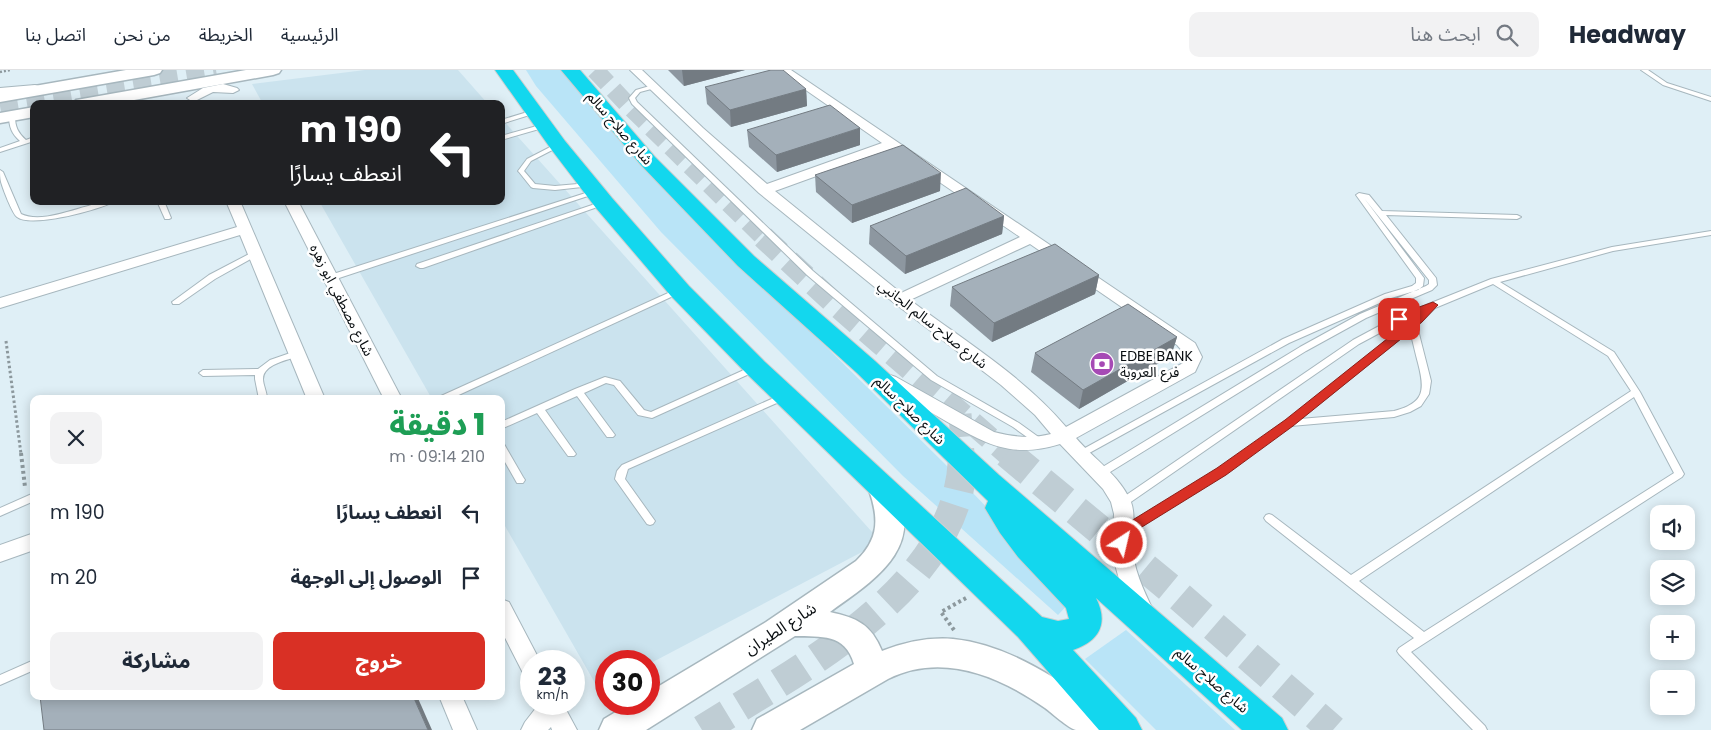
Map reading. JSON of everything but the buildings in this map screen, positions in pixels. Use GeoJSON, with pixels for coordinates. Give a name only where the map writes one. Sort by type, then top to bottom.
{"type":"FeatureCollection","features":[{"type":"Feature","properties":{"kind":"highway"},"geometry":{"type":"LineString","coordinates":[[504,70],[596,193],[680,291],[756,368],[1030,627],[1123,730]]}},
{"type":"Feature","properties":{"kind":"highway","name":"شارع صلاح سالم"},"geometry":{"type":"LineString","coordinates":[[578,76],[624,135],[704,220],[776,288],[866,367],[988,483],[1269,730]]}},
{"type":"Feature","properties":{"kind":"highway"},"geometry":{"type":"LineString","coordinates":[[988,483],[1002,510],[1021,538],[1085,609],[1086,622],[1078,632],[1072,635],[1050,635],[1030,627]]}},
{"type":"Feature","properties":{"kind":"main road"},"geometry":{"type":"LineString","coordinates":[[0,97],[154,70]]}},
{"type":"Feature","properties":{"kind":"main road"},"geometry":{"type":"LineString","coordinates":[[133,100],[192,96],[273,70]]}},
{"type":"Feature","properties":{"kind":"main road"},"geometry":{"type":"LineString","coordinates":[[6,117],[30,113]]}},
{"type":"Feature","properties":{"kind":"main road","name":"شارع الطيران"},"geometry":{"type":"LineString","coordinates":[[616,730],[791,623],[873,563],[883,549],[889,534],[890,507],[884,490]]}},
{"type":"Feature","properties":{"kind":"main road"},"geometry":{"type":"LineString","coordinates":[[791,623],[826,624],[842,628],[856,636],[863,645],[872,670]]}},
{"type":"Feature","properties":{"kind":"main road"},"geometry":{"type":"LineString","coordinates":[[769,730],[872,670],[900,658],[924,653],[967,656],[994,663],[1020,674],[1055,694],[1101,730]]}},
{"type":"Feature","properties":{"kind":"street","name":"شارع صلاح سالم الجانبي"},"geometry":{"type":"LineString","coordinates":[[636,70],[764,190],[900,299],[1022,393],[1065,436],[1079,455],[1113,488],[1122,503]]}},
{"type":"Feature","properties":{"kind":"street"},"geometry":{"type":"LineString","coordinates":[[783,70],[1183,341],[1194,352],[1195,358],[1189,368],[1065,436],[1042,443],[1014,443],[988,437],[866,367]]}},
{"type":"Feature","properties":{"kind":"street"},"geometry":{"type":"LineString","coordinates":[[230,84],[238,100]]}},
{"type":"Feature","properties":{"kind":"street"},"geometry":{"type":"LineString","coordinates":[[0,91],[61,86]]}},
{"type":"Feature","properties":{"kind":"street"},"geometry":{"type":"LineString","coordinates":[[764,190],[892,144]]}},
{"type":"Feature","properties":{"kind":"street"},"geometry":{"type":"LineString","coordinates":[[235,205],[314,395]]}},
{"type":"Feature","properties":{"kind":"street","name":"شارع مصطفي ابو زهره"},"geometry":{"type":"LineString","coordinates":[[293,205],[391,395]]}},
{"type":"Feature","properties":{"kind":"street"},"geometry":{"type":"LineString","coordinates":[[0,303],[244,229]]}},
{"type":"Feature","properties":{"kind":"street"},"geometry":{"type":"LineString","coordinates":[[900,299],[1031,238]]}},
{"type":"Feature","properties":{"kind":"street"},"geometry":{"type":"LineString","coordinates":[[1122,503],[1125,518],[1122,532],[1123,554],[1127,577],[1149,626]]}},
{"type":"Feature","properties":{"kind":"street"},"geometry":{"type":"LineString","coordinates":[[0,554],[30,543]]}},
{"type":"Feature","properties":{"kind":"street"},"geometry":{"type":"LineString","coordinates":[[505,616],[523,650]]}},
{"type":"Feature","properties":{"kind":"street"},"geometry":{"type":"LineString","coordinates":[[452,700],[465,730]]}},
{"type":"Feature","properties":{"kind":"street"},"geometry":{"type":"LineString","coordinates":[[533,730],[545,715]]}},
{"type":"Feature","properties":{"kind":"street"},"geometry":{"type":"LineString","coordinates":[[557,715],[565,730]]}},
{"type":"Feature","properties":{"kind":"lane"},"geometry":{"type":"LineString","coordinates":[[1644,70],[1665,84],[1711,99]]}},
{"type":"Feature","properties":{"kind":"lane"},"geometry":{"type":"LineString","coordinates":[[653,87],[635,93],[632,98],[634,103],[810,273],[934,378],[952,390],[1014,422],[1042,443]]}},
{"type":"Feature","properties":{"kind":"lane"},"geometry":{"type":"LineString","coordinates":[[6,117],[15,134],[25,142]]}},
{"type":"Feature","properties":{"kind":"lane"},"geometry":{"type":"LineString","coordinates":[[505,123],[546,128]]}},
{"type":"Feature","properties":{"kind":"lane"},"geometry":{"type":"LineString","coordinates":[[505,137],[546,128]]}},
{"type":"Feature","properties":{"kind":"lane"},"geometry":{"type":"LineString","coordinates":[[546,128],[529,160],[521,170],[533,186],[596,193]]}},
{"type":"Feature","properties":{"kind":"lane"},"geometry":{"type":"LineString","coordinates":[[0,150],[30,141]]}},
{"type":"Feature","properties":{"kind":"lane"},"geometry":{"type":"LineString","coordinates":[[0,172],[18,215],[22,219],[51,217],[97,205]]}},
{"type":"Feature","properties":{"kind":"lane"},"geometry":{"type":"LineString","coordinates":[[420,266],[596,193]]}},
{"type":"Feature","properties":{"kind":"lane"},"geometry":{"type":"LineString","coordinates":[[330,278],[596,193]]}},
{"type":"Feature","properties":{"kind":"lane"},"geometry":{"type":"LineString","coordinates":[[1079,455],[1286,341],[1388,296],[1415,288],[1420,284],[1420,278],[1359,195],[1366,195],[1434,280],[1433,285],[1363,316],[1303,349],[1099,474]]}},
{"type":"Feature","properties":{"kind":"lane"},"geometry":{"type":"LineString","coordinates":[[162,205],[167,218]]}},
{"type":"Feature","properties":{"kind":"lane"},"geometry":{"type":"LineString","coordinates":[[1381,213],[1517,217]]}},
{"type":"Feature","properties":{"kind":"lane"},"geometry":{"type":"LineString","coordinates":[[1122,503],[1356,342],[1399,319],[1494,281],[1612,249],[1711,234]]}},
{"type":"Feature","properties":{"kind":"lane"},"geometry":{"type":"LineString","coordinates":[[176,302],[212,277],[254,255]]}},
{"type":"Feature","properties":{"kind":"lane"},"geometry":{"type":"LineString","coordinates":[[1481,730],[1403,651],[1679,474],[1636,392],[1611,354],[1494,281]]}},
{"type":"Feature","properties":{"kind":"lane"},"geometry":{"type":"LineString","coordinates":[[451,395],[680,291]]}},
{"type":"Feature","properties":{"kind":"lane"},"geometry":{"type":"LineString","coordinates":[[1122,532],[1222,472],[1289,423],[1433,305]]}},
{"type":"Feature","properties":{"kind":"lane"},"geometry":{"type":"LineString","coordinates":[[1289,423],[1394,414],[1404,412],[1420,402],[1427,389],[1427,381],[1412,324]]}},
{"type":"Feature","properties":{"kind":"lane"},"geometry":{"type":"LineString","coordinates":[[262,395],[259,378],[260,372],[265,367],[296,354]]}},
{"type":"Feature","properties":{"kind":"lane"},"geometry":{"type":"LineString","coordinates":[[505,424],[598,382],[612,381],[621,386],[641,413],[652,416],[756,368]]}},
{"type":"Feature","properties":{"kind":"lane"},"geometry":{"type":"LineString","coordinates":[[203,373],[260,372]]}},
{"type":"Feature","properties":{"kind":"lane"},"geometry":{"type":"LineString","coordinates":[[578,392],[610,435]]}},
{"type":"Feature","properties":{"kind":"lane"},"geometry":{"type":"LineString","coordinates":[[1351,581],[1636,392]]}},
{"type":"Feature","properties":{"kind":"lane"},"geometry":{"type":"LineString","coordinates":[[650,521],[620,479],[622,471],[626,467],[786,396]]}},
{"type":"Feature","properties":{"kind":"lane"},"geometry":{"type":"LineString","coordinates":[[539,409],[571,454]]}},
{"type":"Feature","properties":{"kind":"lane"},"geometry":{"type":"LineString","coordinates":[[505,453],[520,480]]}},
{"type":"Feature","properties":{"kind":"lane"},"geometry":{"type":"LineString","coordinates":[[0,512],[30,499]]}},
{"type":"Feature","properties":{"kind":"lane"},"geometry":{"type":"LineString","coordinates":[[1269,518],[1423,638]]}},
{"type":"Feature","properties":{"kind":"lane"},"geometry":{"type":"LineString","coordinates":[[0,680],[30,667]]}},
{"type":"Feature","properties":{"kind":"path"},"geometry":{"type":"LineString","coordinates":[[0,72],[10,70]]}},
{"type":"Feature","properties":{"kind":"path"},"geometry":{"type":"LineString","coordinates":[[6,341],[30,499]]}},
{"type":"Feature","properties":{"kind":"path"},"geometry":{"type":"LineString","coordinates":[[941,612],[971,595]]}},
{"type":"Feature","properties":{"kind":"shaded area"},"geometry":{"type":"Polygon","coordinates":[[[365,70],[458,70],[484,100],[261,100],[252,84],[365,70]]]}},
{"type":"Feature","properties":{"kind":"shaded area"},"geometry":{"type":"Polygon","coordinates":[[[526,70],[561,70],[659,182],[944,463],[1074,598],[1058,615],[903,476],[661,232],[536,86],[526,70]]]}},
{"type":"Feature","properties":{"kind":"shaded area"},"geometry":{"type":"Polygon","coordinates":[[[505,122],[881,542],[660,658],[660,650],[595,650],[595,683],[585,666],[585,650],[576,650],[505,526],[505,395],[430,395],[321,205],[505,205],[505,122]]]}},
{"type":"Feature","properties":{"kind":"shaded area"},"geometry":{"type":"Polygon","coordinates":[[[1126,630],[1235,730],[1156,730],[1085,659],[1126,630]]]}},
{"type":"Feature","properties":{"kind":"tunnel"},"geometry":{"type":"LineString","coordinates":[[36,100],[216,70]]}},
{"type":"Feature","properties":{"kind":"tunnel"},"geometry":{"type":"LineString","coordinates":[[595,70],[626,103],[765,239]]}},
{"type":"Feature","properties":{"kind":"tunnel"},"geometry":{"type":"LineString","coordinates":[[0,106],[30,101]]}},
{"type":"Feature","properties":{"kind":"tunnel"},"geometry":{"type":"LineString","coordinates":[[763,237],[836,305],[1008,454]]}},
{"type":"Feature","properties":{"kind":"tunnel"},"geometry":{"type":"LineString","coordinates":[[960,414],[963,453]]}},
{"type":"Feature","properties":{"kind":"tunnel"},"geometry":{"type":"LineString","coordinates":[[702,730],[828,651],[869,618],[906,583],[936,544],[956,501],[963,453]]}},
{"type":"Feature","properties":{"kind":"tunnel"},"geometry":{"type":"LineString","coordinates":[[1007,453],[1172,590],[1333,730]]}},
{"type":"Feature","properties":{"kind":"place","name":"EDBE BANK فرع العروبة"},"geometry":{"type":"Point","coordinates":[1102,364]}},
{"type":"Feature","properties":{"kind":"route"},"geometry":{"type":"LineString","coordinates":[[1122,543],[1122,532],[1222,472],[1289,423],[1419,320],[1433,305],[1399,319]]}}]}
